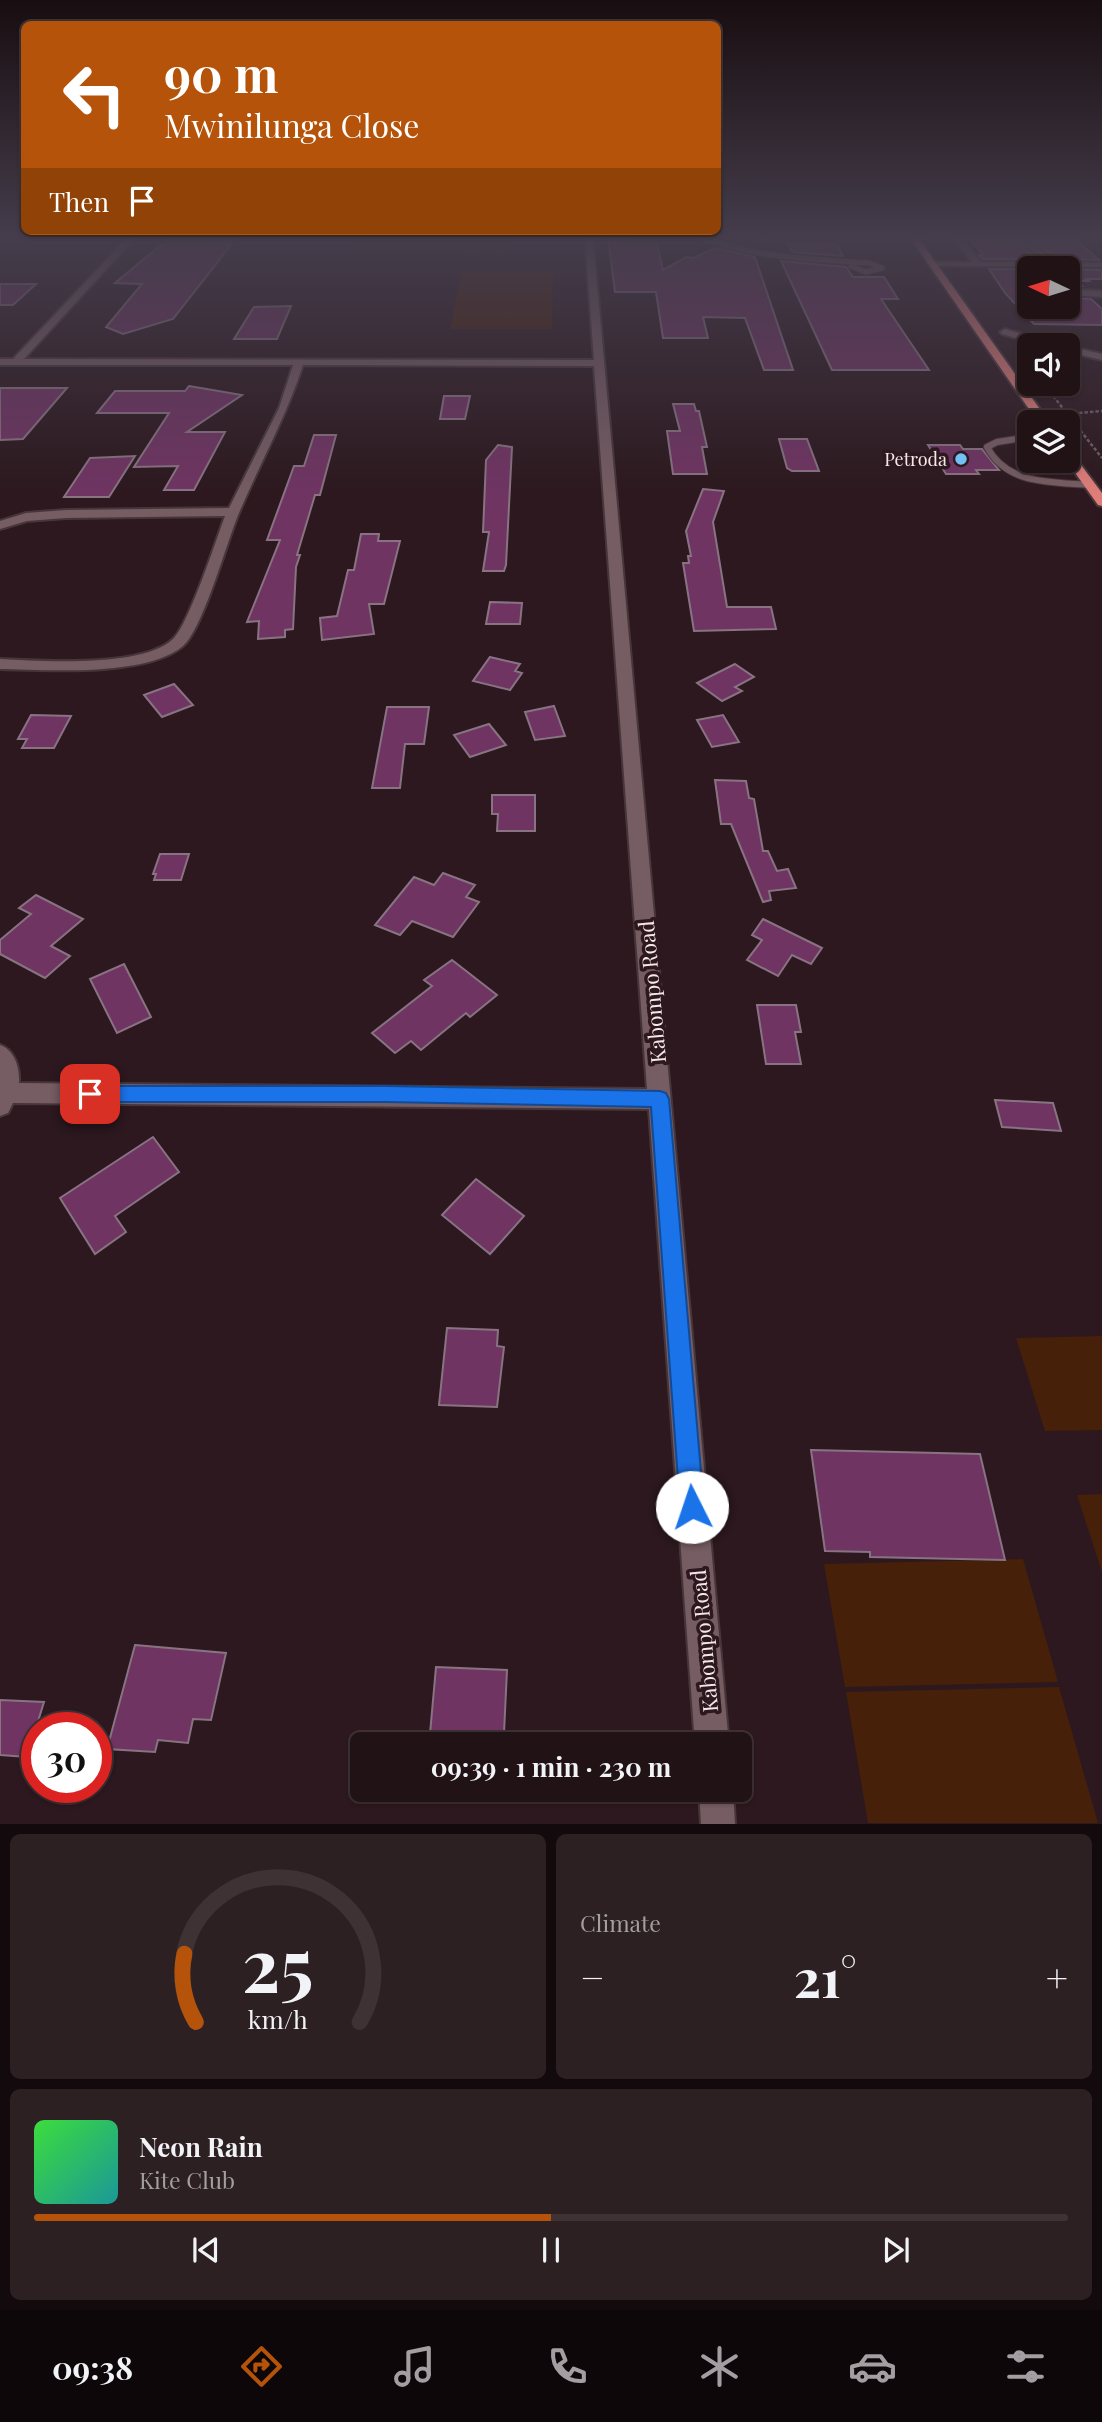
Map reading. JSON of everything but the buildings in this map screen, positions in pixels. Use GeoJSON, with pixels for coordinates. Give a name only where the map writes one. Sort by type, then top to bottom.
{"type":"FeatureCollection","features":[{"type":"Feature","properties":{"kind":"highway"},"geometry":{"type":"LineString","coordinates":[[976,324],[1036,410]]}},
{"type":"Feature","properties":{"kind":"highway"},"geometry":{"type":"LineString","coordinates":[[1080,471],[1102,502]]}},
{"type":"Feature","properties":{"kind":"street"},"geometry":{"type":"LineString","coordinates":[[17,362],[52,324]]}},
{"type":"Feature","properties":{"kind":"street","name":"Kabompo Road"},"geometry":{"type":"LineString","coordinates":[[597,324],[613,558],[711,1732]]}},
{"type":"Feature","properties":{"kind":"street"},"geometry":{"type":"LineString","coordinates":[[1005,332],[1017,335]]}},
{"type":"Feature","properties":{"kind":"street"},"geometry":{"type":"LineString","coordinates":[[1080,352],[1102,357]]}},
{"type":"Feature","properties":{"kind":"street"},"geometry":{"type":"LineString","coordinates":[[0,362],[600,363]]}},
{"type":"Feature","properties":{"kind":"street"},"geometry":{"type":"LineString","coordinates":[[0,664],[64,666],[124,662],[158,655],[179,642],[191,622],[233,512],[284,408],[299,363]]}},
{"type":"Feature","properties":{"kind":"street"},"geometry":{"type":"LineString","coordinates":[[0,525],[26,517],[66,514],[233,512]]}},
{"type":"Feature","properties":{"kind":"street"},"geometry":{"type":"LineString","coordinates":[[0,1054],[10,1072],[4,1099],[660,1099]]}},
{"type":"Feature","properties":{"kind":"street"},"geometry":{"type":"LineString","coordinates":[[717,1802],[719,1824]]}},
{"type":"Feature","properties":{"kind":"lane"},"geometry":{"type":"LineString","coordinates":[[1017,439],[997,442],[987,447],[990,457],[1000,469],[1014,474],[1090,485]]}},
{"type":"Feature","properties":{"kind":"path"},"geometry":{"type":"LineString","coordinates":[[1053,396],[1065,410]]}},
{"type":"Feature","properties":{"kind":"path"},"geometry":{"type":"LineString","coordinates":[[1080,413],[1102,411]]}},
{"type":"Feature","properties":{"kind":"path"},"geometry":{"type":"LineString","coordinates":[[1080,430],[1102,458]]}},
{"type":"Feature","properties":{"kind":"shaded area"},"geometry":{"type":"Polygon","coordinates":[[[451,324],[552,324],[552,329],[450,329],[451,324]]]}},
{"type":"Feature","properties":{"kind":"shaded area"},"geometry":{"type":"Polygon","coordinates":[[[1102,1336],[1102,1430],[1045,1431],[1016,1338],[1102,1336]]]}},
{"type":"Feature","properties":{"kind":"shaded area"},"geometry":{"type":"Polygon","coordinates":[[[1102,1494],[1102,1572],[1077,1495],[1102,1494]]]}},
{"type":"Feature","properties":{"kind":"shaded area"},"geometry":{"type":"Polygon","coordinates":[[[1023,1559],[1058,1682],[845,1687],[824,1564],[1023,1559]]]}},
{"type":"Feature","properties":{"kind":"shaded area"},"geometry":{"type":"Polygon","coordinates":[[[1059,1687],[1098,1823],[868,1823],[846,1692],[1059,1687]]]}},
{"type":"Feature","properties":{"kind":"place","name":"Petroda"},"geometry":{"type":"Point","coordinates":[961,459]}},
{"type":"Feature","properties":{"kind":"route"},"geometry":{"type":"LineString","coordinates":[[90,1094],[386,1094],[660,1099],[692,1507]]}}]}
